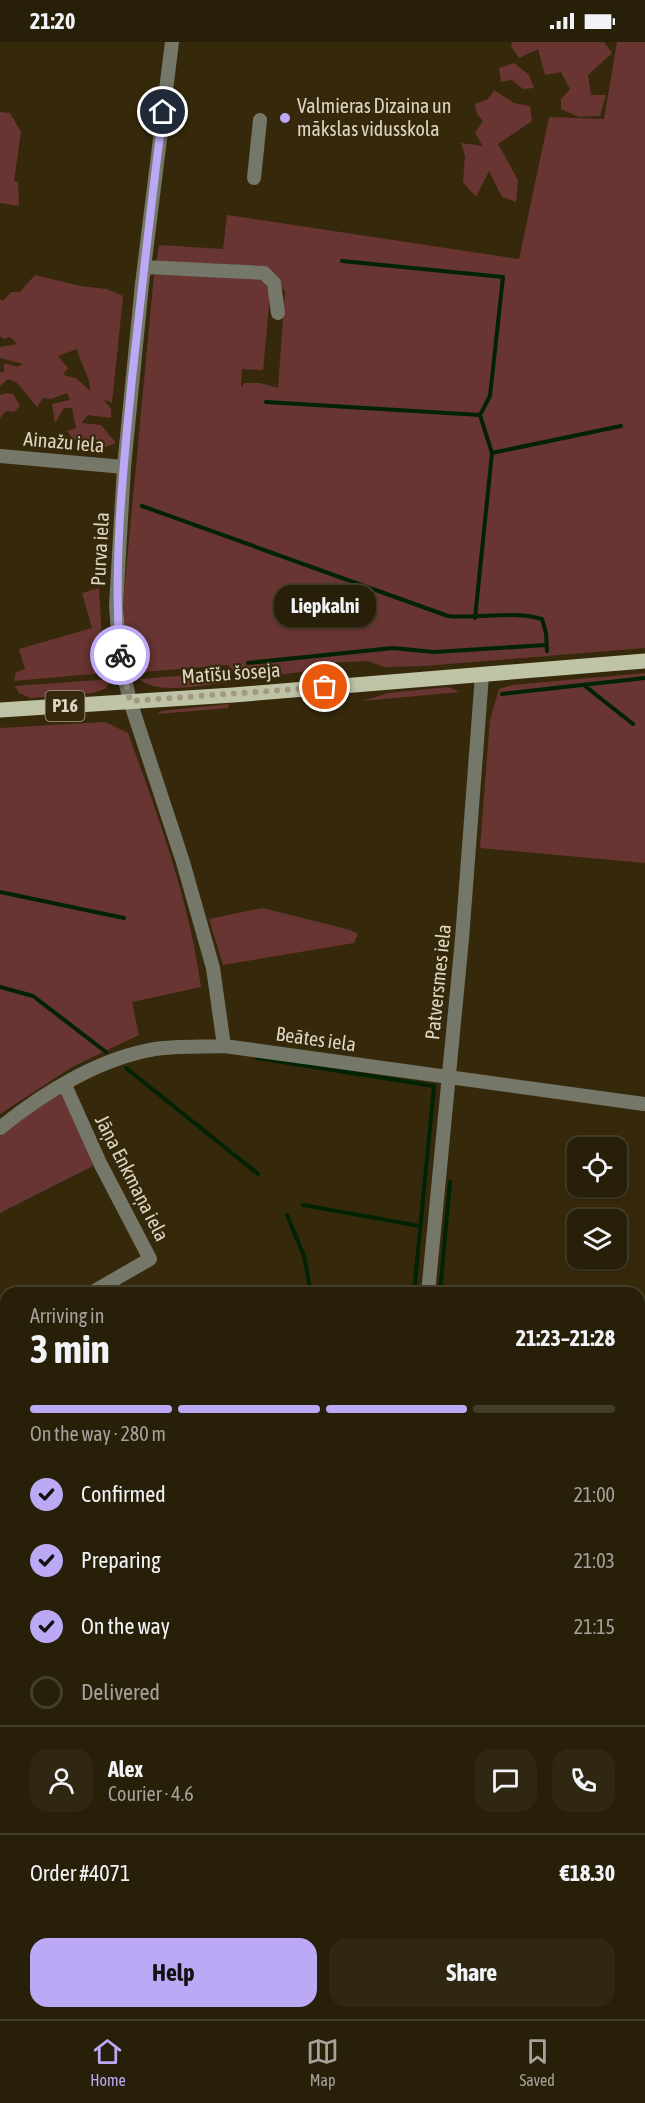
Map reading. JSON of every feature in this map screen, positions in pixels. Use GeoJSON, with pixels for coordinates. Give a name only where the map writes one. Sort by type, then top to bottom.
{"type":"FeatureCollection","features":[{"type":"Feature","properties":{"kind":"main road","name":"Matīšu šoseja"},"geometry":{"type":"LineString","coordinates":[[0,710],[645,661]]}},
{"type":"Feature","properties":{"kind":"street","name":"Purva iela"},"geometry":{"type":"LineString","coordinates":[[172,42],[144,267],[124,467],[116,606],[120,659],[130,701],[183,862],[213,969],[224,1046]]}},
{"type":"Feature","properties":{"kind":"street"},"geometry":{"type":"LineString","coordinates":[[254,178],[260,120]]}},
{"type":"Feature","properties":{"kind":"street"},"geometry":{"type":"LineString","coordinates":[[144,267],[264,273],[274,283],[278,313]]}},
{"type":"Feature","properties":{"kind":"street","name":"Ainažu iela"},"geometry":{"type":"LineString","coordinates":[[0,456],[124,467]]}},
{"type":"Feature","properties":{"kind":"street","name":"Patversmes iela"},"geometry":{"type":"LineString","coordinates":[[429,1287],[483,675]]}},
{"type":"Feature","properties":{"kind":"street","name":"Beātes iela"},"geometry":{"type":"LineString","coordinates":[[0,1128],[65,1085],[106,1064],[155,1049],[224,1046],[644,1104]]}},
{"type":"Feature","properties":{"kind":"street","name":"Jāņa Enkmaņa iela"},"geometry":{"type":"LineString","coordinates":[[65,1085],[100,1162],[150,1259],[102,1287]]}},
{"type":"Feature","properties":{"kind":"shaded area"},"geometry":{"type":"Polygon","coordinates":[[[512,42],[604,42],[612,53],[588,75],[591,95],[606,95],[600,116],[579,117],[561,109],[561,99],[570,89],[561,72],[545,75],[538,49],[519,58],[511,46],[512,42]]]}},
{"type":"Feature","properties":{"kind":"shaded area"},"geometry":{"type":"Polygon","coordinates":[[[617,42],[645,42],[645,648],[425,666],[385,667],[367,661],[330,663],[301,672],[242,679],[228,665],[143,672],[136,665],[128,649],[123,603],[154,275],[255,276],[265,283],[270,295],[263,370],[242,369],[241,388],[244,383],[260,383],[278,388],[285,292],[273,275],[258,268],[230,264],[156,263],[159,245],[223,249],[227,215],[519,259],[549,117],[604,119],[617,42]]]}},
{"type":"Feature","properties":{"kind":"shaded area"},"geometry":{"type":"Polygon","coordinates":[[[514,63],[529,75],[534,88],[523,89],[512,80],[501,82],[499,68],[514,63]]]}},
{"type":"Feature","properties":{"kind":"shaded area"},"geometry":{"type":"Polygon","coordinates":[[[494,90],[514,103],[530,106],[532,121],[498,144],[518,180],[516,202],[502,197],[489,171],[476,197],[463,182],[465,156],[461,143],[483,146],[475,133],[483,121],[477,114],[475,104],[488,99],[494,90]]]}},
{"type":"Feature","properties":{"kind":"shaded area"},"geometry":{"type":"Polygon","coordinates":[[[0,112],[10,113],[21,132],[14,181],[18,182],[19,206],[0,203],[0,112]]]}},
{"type":"Feature","properties":{"kind":"shaded area"},"geometry":{"type":"Polygon","coordinates":[[[35,275],[80,286],[107,289],[123,296],[112,403],[103,399],[111,409],[111,418],[88,415],[81,423],[101,425],[116,443],[93,452],[72,438],[67,431],[76,428],[72,408],[64,408],[55,423],[52,404],[70,400],[67,393],[51,399],[43,398],[37,407],[17,383],[8,379],[0,386],[0,372],[4,372],[4,363],[18,367],[23,364],[0,358],[0,347],[17,344],[10,337],[3,339],[0,336],[0,299],[3,301],[11,292],[20,292],[35,275]],[[77,349],[58,356],[68,368],[63,375],[76,378],[90,391],[89,381],[77,349]]]}},
{"type":"Feature","properties":{"kind":"shaded area"},"geometry":{"type":"Polygon","coordinates":[[[13,394],[20,406],[14,412],[6,411],[0,418],[0,395],[13,394]]]}},
{"type":"Feature","properties":{"kind":"shaded area"},"geometry":{"type":"Polygon","coordinates":[[[99,588],[104,673],[14,681],[16,672],[25,669],[19,649],[92,628],[82,593],[99,588]]]}},
{"type":"Feature","properties":{"kind":"shaded area"},"geometry":{"type":"Polygon","coordinates":[[[226,672],[231,676],[231,682],[183,688],[158,687],[139,679],[226,672]]]}},
{"type":"Feature","properties":{"kind":"shaded area"},"geometry":{"type":"Polygon","coordinates":[[[645,673],[645,863],[480,848],[490,720],[499,689],[512,685],[645,673]]]}},
{"type":"Feature","properties":{"kind":"shaded area"},"geometry":{"type":"Polygon","coordinates":[[[112,679],[105,689],[93,693],[30,698],[19,693],[15,686],[112,679]]]}},
{"type":"Feature","properties":{"kind":"shaded area"},"geometry":{"type":"Polygon","coordinates":[[[448,687],[460,692],[362,701],[389,693],[448,687]]]}},
{"type":"Feature","properties":{"kind":"shaded area"},"geometry":{"type":"Polygon","coordinates":[[[229,704],[228,708],[157,714],[161,711],[229,704]]]}},
{"type":"Feature","properties":{"kind":"shaded area"},"geometry":{"type":"Polygon","coordinates":[[[105,722],[128,733],[181,890],[201,987],[132,1002],[139,1035],[72,1067],[0,1114],[0,728],[105,722]]]}},
{"type":"Feature","properties":{"kind":"shaded area"},"geometry":{"type":"Polygon","coordinates":[[[262,908],[358,934],[354,943],[223,965],[209,919],[262,908]]]}},
{"type":"Feature","properties":{"kind":"shaded area"},"geometry":{"type":"Polygon","coordinates":[[[64,1092],[93,1166],[0,1213],[0,1136],[20,1119],[64,1092]]]}},
{"type":"Feature","properties":{"kind":"waterway"},"geometry":{"type":"LineString","coordinates":[[342,261],[503,277],[490,396],[480,415],[492,453],[475,618]]}},
{"type":"Feature","properties":{"kind":"waterway"},"geometry":{"type":"LineString","coordinates":[[266,402],[480,415]]}},
{"type":"Feature","properties":{"kind":"waterway"},"geometry":{"type":"LineString","coordinates":[[492,453],[621,426]]}},
{"type":"Feature","properties":{"kind":"waterway"},"geometry":{"type":"LineString","coordinates":[[142,506],[448,616],[519,615],[542,619],[547,651]]}},
{"type":"Feature","properties":{"kind":"waterway"},"geometry":{"type":"LineString","coordinates":[[248,663],[393,648],[434,652],[546,645]]}},
{"type":"Feature","properties":{"kind":"waterway"},"geometry":{"type":"LineString","coordinates":[[502,694],[645,678]]}},
{"type":"Feature","properties":{"kind":"waterway"},"geometry":{"type":"LineString","coordinates":[[585,686],[633,724]]}},
{"type":"Feature","properties":{"kind":"waterway"},"geometry":{"type":"LineString","coordinates":[[0,892],[124,918]]}},
{"type":"Feature","properties":{"kind":"waterway"},"geometry":{"type":"LineString","coordinates":[[0,987],[33,996],[106,1052]]}},
{"type":"Feature","properties":{"kind":"waterway"},"geometry":{"type":"LineString","coordinates":[[257,1058],[434,1086],[415,1287]]}},
{"type":"Feature","properties":{"kind":"waterway"},"geometry":{"type":"LineString","coordinates":[[126,1068],[258,1174]]}},
{"type":"Feature","properties":{"kind":"waterway"},"geometry":{"type":"LineString","coordinates":[[441,1287],[450,1182]]}},
{"type":"Feature","properties":{"kind":"waterway"},"geometry":{"type":"LineString","coordinates":[[303,1205],[420,1226]]}},
{"type":"Feature","properties":{"kind":"waterway"},"geometry":{"type":"LineString","coordinates":[[287,1215],[304,1256],[310,1287]]}},
{"type":"Feature","properties":{"kind":"way so far"},"geometry":{"type":"LineString","coordinates":[[120,655],[130,701],[325,687]]}},
{"type":"Feature","properties":{"kind":"place","name":"Valmieras Dizaina un mākslas vidusskola"},"geometry":{"type":"Point","coordinates":[285,118]}},
{"type":"Feature","properties":{"kind":"place","name":"Liepkalni"},"geometry":{"type":"Point","coordinates":[325,687]}},
{"type":"Feature","properties":{"kind":"route"},"geometry":{"type":"LineString","coordinates":[[120,655],[116,606],[124,467],[146,244],[163,112]]}}]}
